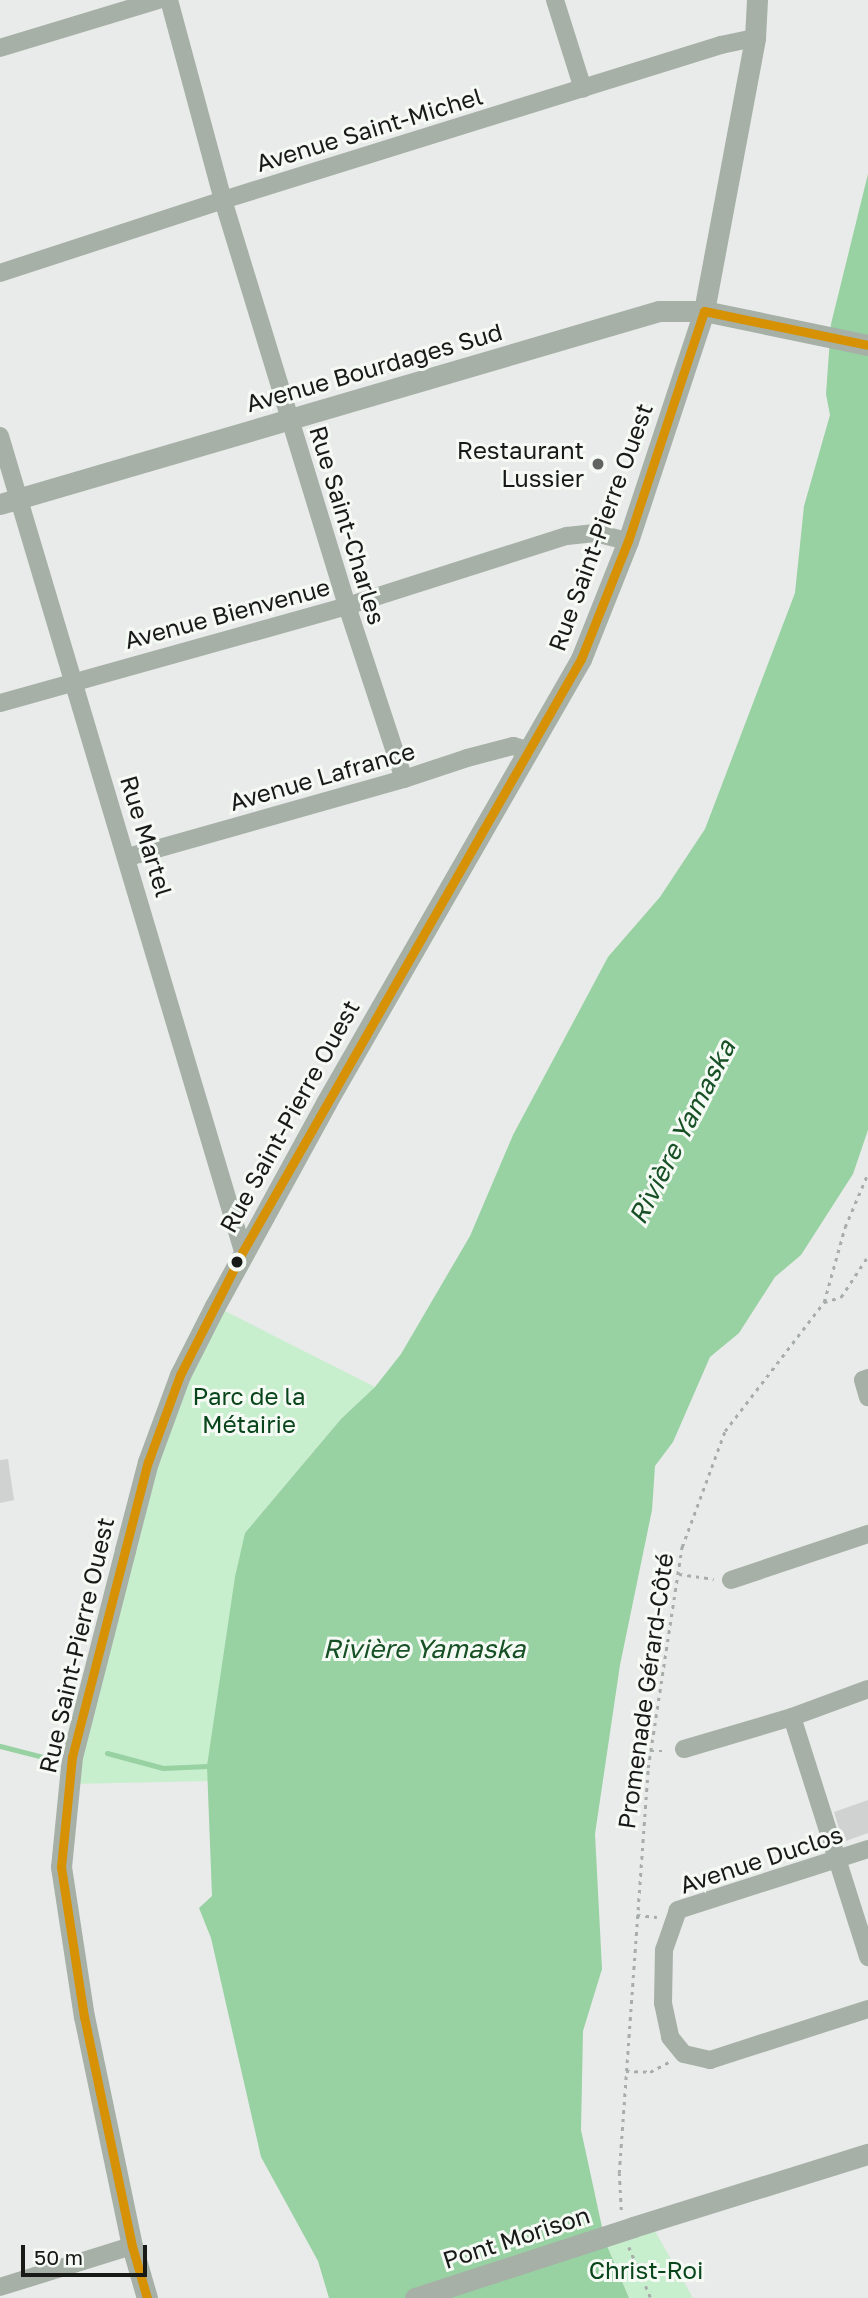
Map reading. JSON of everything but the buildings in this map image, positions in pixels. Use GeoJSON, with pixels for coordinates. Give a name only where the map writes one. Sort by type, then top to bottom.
{"type":"FeatureCollection","features":[{"type":"Feature","properties":{"kind":"street"},"geometry":{"type":"LineString","coordinates":[[0,48],[158,0]]}},
{"type":"Feature","properties":{"kind":"street","name":"Rue Saint-Charles"},"geometry":{"type":"LineString","coordinates":[[169,0],[223,200],[346,606],[404,779]]}},
{"type":"Feature","properties":{"kind":"street"},"geometry":{"type":"LineString","coordinates":[[555,0],[583,89]]}},
{"type":"Feature","properties":{"kind":"street","name":"Rue Saint-Pierre Ouest"},"geometry":{"type":"LineString","coordinates":[[147,2298],[132,2246],[84,2017],[61,1867],[72,1757],[148,1462],[180,1374],[243,1251],[580,659],[628,541],[704,311],[755,38],[757,0]]}},
{"type":"Feature","properties":{"kind":"street","name":"Avenue Saint-Michel"},"geometry":{"type":"LineString","coordinates":[[0,273],[223,200],[722,45],[755,38]]}},
{"type":"Feature","properties":{"kind":"street","name":"Avenue Bourdages Sud"},"geometry":{"type":"LineString","coordinates":[[10,501],[659,311],[704,311],[868,345]]}},
{"type":"Feature","properties":{"kind":"street","name":"Rue Martel"},"geometry":{"type":"LineString","coordinates":[[0,436],[10,501],[74,680],[243,1251]]}},
{"type":"Feature","properties":{"kind":"street","name":"Avenue Bienvenue"},"geometry":{"type":"LineString","coordinates":[[0,703],[74,680],[346,606],[567,536],[595,533],[628,541]]}},
{"type":"Feature","properties":{"kind":"street","name":"Avenue Lafrance"},"geometry":{"type":"LineString","coordinates":[[128,858],[513,746],[530,751]]}},
{"type":"Feature","properties":{"kind":"street"},"geometry":{"type":"LineString","coordinates":[[731,1580],[868,1534]]}},
{"type":"Feature","properties":{"kind":"street"},"geometry":{"type":"LineString","coordinates":[[676,1750],[792,1717],[868,1689]]}},
{"type":"Feature","properties":{"kind":"street"},"geometry":{"type":"LineString","coordinates":[[792,1717],[868,1957]]}},
{"type":"Feature","properties":{"kind":"street","name":"Avenue Duclos"},"geometry":{"type":"LineString","coordinates":[[684,2054],[670,2037],[663,2003],[664,1950],[678,1910],[868,1849]]}},
{"type":"Feature","properties":{"kind":"street"},"geometry":{"type":"LineString","coordinates":[[684,2054],[710,2060],[868,2009]]}},
{"type":"Feature","properties":{"kind":"street","name":"Pont Morison"},"geometry":{"type":"LineString","coordinates":[[415,2298],[627,2225],[868,2154]]}},
{"type":"Feature","properties":{"kind":"street"},"geometry":{"type":"LineString","coordinates":[[0,2287],[132,2246]]}},
{"type":"Feature","properties":{"kind":"path","name":"Promenade Gérard-Côté"},"geometry":{"type":"LineString","coordinates":[[651,2298],[627,2225],[620,2173],[650,1751],[682,1547],[725,1431],[824,1302],[845,1227],[868,1173]]}},
{"type":"Feature","properties":{"kind":"path"},"geometry":{"type":"LineString","coordinates":[[824,1302],[841,1297],[868,1256]]}},
{"type":"Feature","properties":{"kind":"path"},"geometry":{"type":"LineString","coordinates":[[678,1574],[709,1578]]}},
{"type":"Feature","properties":{"kind":"path"},"geometry":{"type":"LineString","coordinates":[[650,1751],[676,1750]]}},
{"type":"Feature","properties":{"kind":"path"},"geometry":{"type":"LineString","coordinates":[[637,1915],[659,1917]]}},
{"type":"Feature","properties":{"kind":"path"},"geometry":{"type":"LineString","coordinates":[[626,2071],[650,2072],[684,2054]]}},
{"type":"Feature","properties":{"kind":"green space","name":"Parc de la Métairie"},"geometry":{"type":"Polygon","coordinates":[[[215,1306],[375,1387],[341,1419],[245,1533],[210,1781],[69,1784],[125,1550],[215,1306]]]}},
{"type":"Feature","properties":{"kind":"green space","name":"Christ-Roi"},"geometry":{"type":"Polygon","coordinates":[[[652,2226],[693,2298],[629,2298],[605,2241],[652,2226]]]}},
{"type":"Feature","properties":{"kind":"water","name":"Rivière Yamaska"},"geometry":{"type":"Polygon","coordinates":[[[868,174],[868,1130],[853,1174],[801,1255],[775,1277],[739,1333],[710,1357],[673,1442],[655,1466],[652,1510],[620,1665],[595,1834],[602,1969],[583,2031],[581,2130],[605,2241],[629,2298],[329,2298],[318,2261],[261,2157],[211,1938],[199,1908],[212,1896],[207,1766],[235,1577],[245,1533],[341,1419],[375,1387],[401,1354],[470,1236],[513,1135],[608,957],[660,897],[705,829],[795,593],[804,506],[830,415],[826,394],[831,324],[868,174]]]}},
{"type":"Feature","properties":{"kind":"waterway"},"geometry":{"type":"LineString","coordinates":[[0,1746],[51,1759]]}},
{"type":"Feature","properties":{"kind":"waterway"},"geometry":{"type":"LineString","coordinates":[[107,1753],[163,1768],[207,1766]]}},
{"type":"Feature","properties":{"kind":"transit line"},"geometry":{"type":"LineString","coordinates":[[147,2298],[132,2246],[84,2017],[61,1867],[72,1757],[148,1462],[180,1375],[243,1251],[581,659],[628,541],[704,311],[868,345]]}},
{"type":"Feature","properties":{"kind":"place","name":"Restaurant Lussier"},"geometry":{"type":"Point","coordinates":[598,464]}}]}
